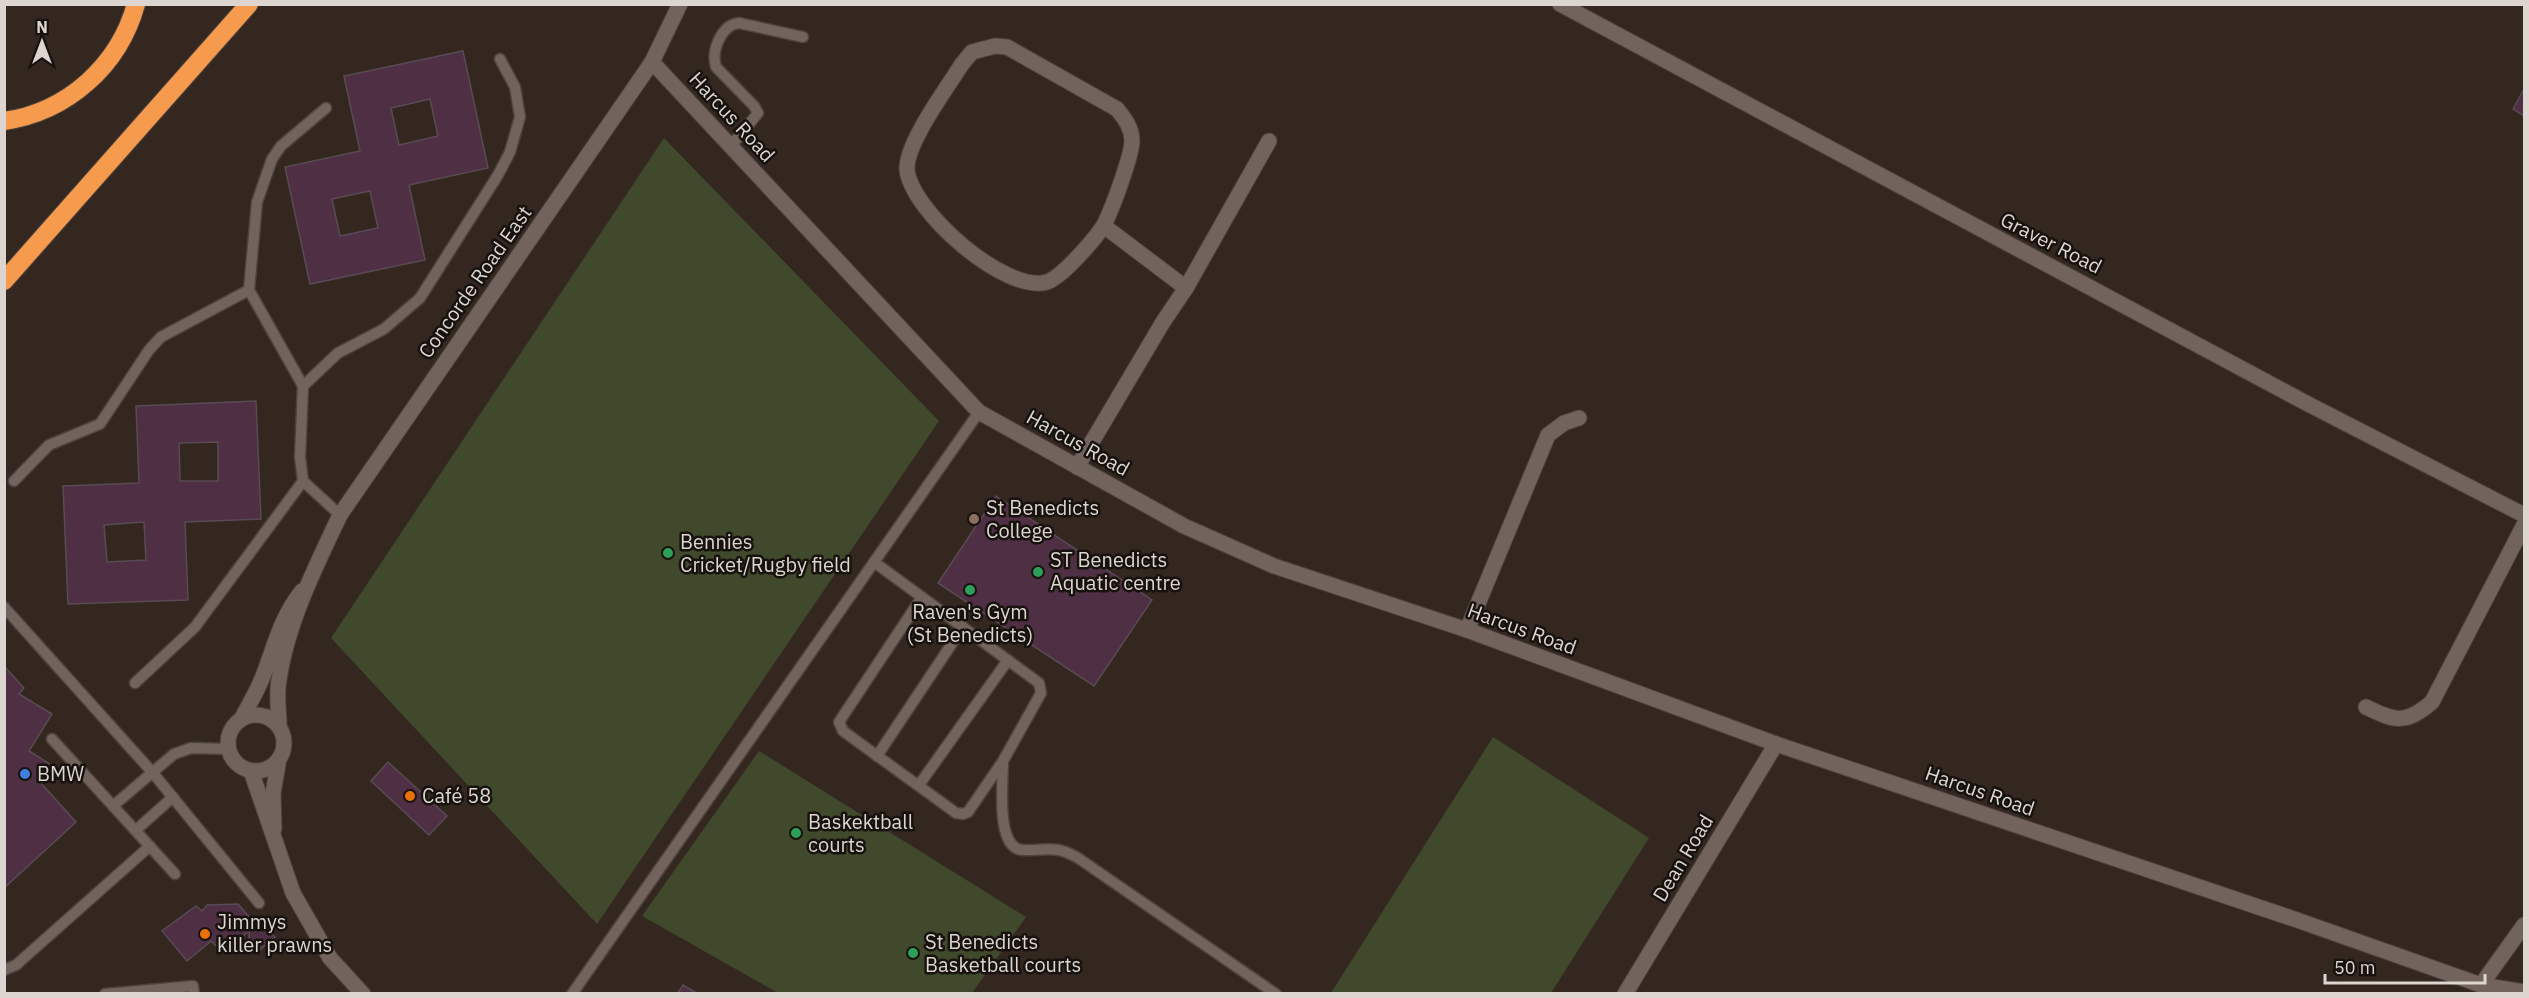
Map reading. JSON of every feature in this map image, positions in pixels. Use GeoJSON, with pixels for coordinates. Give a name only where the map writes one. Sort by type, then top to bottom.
{"type":"FeatureCollection","features":[{"type":"Feature","properties":{"kind":"highway"},"geometry":{"type":"LineString","coordinates":[[4,121],[25,118],[57,106],[78,91],[118,47],[136,4]]}},
{"type":"Feature","properties":{"kind":"highway"},"geometry":{"type":"LineString","coordinates":[[4,281],[249,4]]}},
{"type":"Feature","properties":{"kind":"street","name":"Concorde Road East"},"geometry":{"type":"LineString","coordinates":[[279,726],[278,682],[307,584],[340,515],[652,62],[680,4]]}},
{"type":"Feature","properties":{"kind":"street","name":"Graver Road"},"geometry":{"type":"LineString","coordinates":[[1560,4],[2308,404],[2524,514]]}},
{"type":"Feature","properties":{"kind":"street"},"geometry":{"type":"LineString","coordinates":[[995,46],[1007,47],[1117,109],[1126,120],[1131,131],[1131,154],[1104,226],[1059,276],[1048,282],[1019,281],[1000,272],[968,250],[949,233],[918,196],[910,182],[907,168],[912,146],[962,64],[972,52],[995,46]]}},
{"type":"Feature","properties":{"kind":"street","name":"Harcus Road"},"geometry":{"type":"LineString","coordinates":[[652,62],[979,412],[1184,526],[1249,555],[1467,630],[1776,744],[2297,920],[2481,985],[2524,992]]}},
{"type":"Feature","properties":{"kind":"street"},"geometry":{"type":"LineString","coordinates":[[1077,467],[1163,322],[1186,288],[1269,141]]}},
{"type":"Feature","properties":{"kind":"street"},"geometry":{"type":"LineString","coordinates":[[1104,226],[1186,288]]}},
{"type":"Feature","properties":{"kind":"street"},"geometry":{"type":"LineString","coordinates":[[1467,630],[1548,435],[1579,418]]}},
{"type":"Feature","properties":{"kind":"street"},"geometry":{"type":"LineString","coordinates":[[2366,707],[2391,719],[2414,717],[2432,702],[2524,525]]}},
{"type":"Feature","properties":{"kind":"street","name":"Concorde Road East"},"geometry":{"type":"LineString","coordinates":[[242,718],[263,677],[274,639],[285,615],[307,584]]}},
{"type":"Feature","properties":{"kind":"street"},"geometry":{"type":"LineString","coordinates":[[274,841],[273,793],[284,743],[279,726],[273,720],[258,714],[242,718],[230,731],[228,749],[237,764],[251,771],[264,770],[279,759]]}},
{"type":"Feature","properties":{"kind":"street","name":"Dean Road"},"geometry":{"type":"LineString","coordinates":[[1625,993],[1776,744]]}},
{"type":"Feature","properties":{"kind":"street"},"geometry":{"type":"LineString","coordinates":[[251,771],[293,893],[330,958],[363,993]]}},
{"type":"Feature","properties":{"kind":"street"},"geometry":{"type":"LineString","coordinates":[[2481,985],[2524,925]]}},
{"type":"Feature","properties":{"kind":"lane"},"geometry":{"type":"LineString","coordinates":[[730,146],[758,113],[754,105],[716,67],[714,60],[716,51],[725,29],[730,24],[739,23],[803,37]]}},
{"type":"Feature","properties":{"kind":"lane"},"geometry":{"type":"LineString","coordinates":[[303,386],[338,353],[384,329],[420,298],[498,175],[517,134],[520,117],[520,101],[500,59]]}},
{"type":"Feature","properties":{"kind":"lane"},"geometry":{"type":"LineString","coordinates":[[326,108],[281,146],[272,159],[257,202],[249,290],[303,386],[300,457],[303,481],[340,515]]}},
{"type":"Feature","properties":{"kind":"lane"},"geometry":{"type":"LineString","coordinates":[[14,481],[49,445],[100,424],[149,350],[161,337],[249,290]]}},
{"type":"Feature","properties":{"kind":"lane"},"geometry":{"type":"LineString","coordinates":[[572,993],[979,412]]}},
{"type":"Feature","properties":{"kind":"lane"},"geometry":{"type":"LineString","coordinates":[[135,683],[176,648],[195,627],[303,481]]}},
{"type":"Feature","properties":{"kind":"lane"},"geometry":{"type":"LineString","coordinates":[[874,562],[1039,682],[1042,690],[1003,761],[968,812],[963,814],[956,813],[843,731],[839,722],[922,597]]}},
{"type":"Feature","properties":{"kind":"lane"},"geometry":{"type":"LineString","coordinates":[[4,607],[153,772],[259,903]]}},
{"type":"Feature","properties":{"kind":"lane"},"geometry":{"type":"LineString","coordinates":[[877,756],[963,627]]}},
{"type":"Feature","properties":{"kind":"lane"},"geometry":{"type":"LineString","coordinates":[[919,785],[1008,660]]}},
{"type":"Feature","properties":{"kind":"lane"},"geometry":{"type":"LineString","coordinates":[[52,739],[175,874]]}},
{"type":"Feature","properties":{"kind":"lane"},"geometry":{"type":"LineString","coordinates":[[113,806],[174,754],[191,748],[228,749]]}},
{"type":"Feature","properties":{"kind":"lane"},"geometry":{"type":"LineString","coordinates":[[1003,761],[1004,826],[1009,843],[1013,847],[1026,850],[1062,849],[1276,993]]}},
{"type":"Feature","properties":{"kind":"lane"},"geometry":{"type":"LineString","coordinates":[[136,830],[173,797]]}},
{"type":"Feature","properties":{"kind":"lane"},"geometry":{"type":"LineString","coordinates":[[4,970],[16,964],[150,846]]}},
{"type":"Feature","properties":{"kind":"lane"},"geometry":{"type":"LineString","coordinates":[[105,993],[193,986],[194,993]]}},
{"type":"Feature","properties":{"kind":"green space"},"geometry":{"type":"Polygon","coordinates":[[[664,138],[939,421],[597,924],[331,638],[664,138]]]}},
{"type":"Feature","properties":{"kind":"green space"},"geometry":{"type":"Polygon","coordinates":[[[1493,737],[1649,838],[1551,993],[1331,993],[1493,737]]]}},
{"type":"Feature","properties":{"kind":"green space","name":"Baskektball courts"},"geometry":{"type":"Polygon","coordinates":[[[759,751],[1026,917],[972,993],[778,993],[642,916],[759,751]]]}},
{"type":"Feature","properties":{"kind":"building"},"geometry":{"type":"Polygon","coordinates":[[[463,51],[488,168],[409,185],[425,260],[310,284],[285,167],[360,151],[344,76],[463,51]],[[430,99],[391,108],[399,145],[438,136],[430,99]],[[370,191],[332,199],[340,236],[378,228],[370,191]]]}},
{"type":"Feature","properties":{"kind":"building"},"geometry":{"type":"Polygon","coordinates":[[[2524,89],[2524,116],[2513,109],[2524,89]]]}},
{"type":"Feature","properties":{"kind":"building"},"geometry":{"type":"Polygon","coordinates":[[[256,401],[261,519],[185,522],[188,600],[68,604],[63,486],[139,483],[136,406],[256,401]],[[218,442],[179,443],[180,481],[218,481],[218,442]],[[144,522],[104,525],[107,562],[146,560],[144,522]]]}},
{"type":"Feature","properties":{"kind":"building"},"geometry":{"type":"Polygon","coordinates":[[[996,496],[1152,600],[1094,686],[938,583],[996,496]]]}},
{"type":"Feature","properties":{"kind":"building","name":"BMW"},"geometry":{"type":"Polygon","coordinates":[[[4,666],[24,688],[19,694],[52,714],[29,751],[53,766],[39,781],[76,822],[4,888],[4,666]]]}},
{"type":"Feature","properties":{"kind":"building"},"geometry":{"type":"Polygon","coordinates":[[[388,762],[447,816],[429,835],[371,781],[388,762]]]}},
{"type":"Feature","properties":{"kind":"building","name":"Jimmys killer prawns"},"geometry":{"type":"Polygon","coordinates":[[[238,904],[252,920],[256,917],[275,937],[260,950],[249,940],[249,931],[223,953],[211,941],[187,961],[162,931],[196,906],[202,911],[207,905],[238,904]]]}},
{"type":"Feature","properties":{"kind":"building"},"geometry":{"type":"Polygon","coordinates":[[[683,985],[698,994],[677,994],[683,985]]]}},
{"type":"Feature","properties":{"kind":"place","name":"St Benedicts College"},"geometry":{"type":"Point","coordinates":[974,519]}},
{"type":"Feature","properties":{"kind":"place","name":"Bennies Cricket/Rugby field"},"geometry":{"type":"Point","coordinates":[668,553]}},
{"type":"Feature","properties":{"kind":"place","name":"ST Benedicts Aquatic centre"},"geometry":{"type":"Point","coordinates":[1038,572]}},
{"type":"Feature","properties":{"kind":"place","name":"Raven's Gym (St Benedicts)"},"geometry":{"type":"Point","coordinates":[970,590]}},
{"type":"Feature","properties":{"kind":"place","name":"BMW"},"geometry":{"type":"Point","coordinates":[25,774]}},
{"type":"Feature","properties":{"kind":"place","name":"Café 58"},"geometry":{"type":"Point","coordinates":[410,796]}},
{"type":"Feature","properties":{"kind":"place","name":"Baskektball courts"},"geometry":{"type":"Point","coordinates":[796,833]}},
{"type":"Feature","properties":{"kind":"place","name":"Jimmys killer prawns"},"geometry":{"type":"Point","coordinates":[205,934]}},
{"type":"Feature","properties":{"kind":"place","name":"St Benedicts Basketball courts"},"geometry":{"type":"Point","coordinates":[913,953]}}]}
